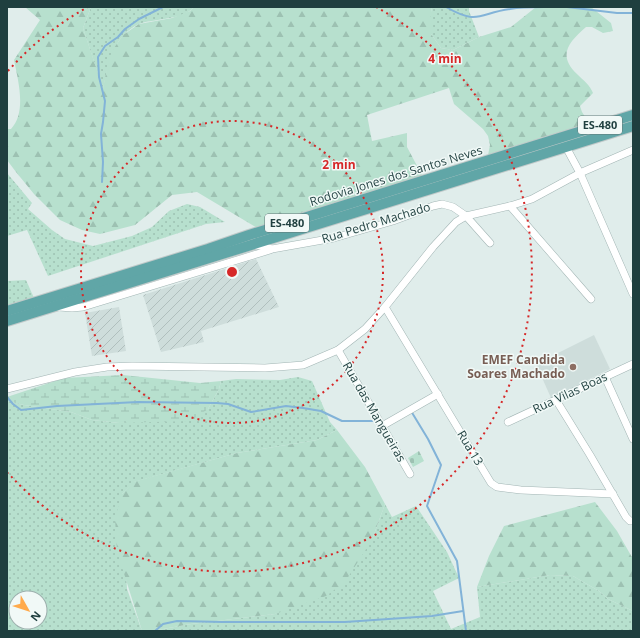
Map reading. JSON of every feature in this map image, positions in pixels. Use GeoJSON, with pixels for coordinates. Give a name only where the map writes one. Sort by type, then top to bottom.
{"type":"FeatureCollection","features":[{"type":"Feature","properties":{"kind":"main road","name":"Rodovia Jones dos Santos Neves"},"geometry":{"type":"LineString","coordinates":[[7,311],[633,115]]}},
{"type":"Feature","properties":{"kind":"main road","name":"Rodovia Jones dos Santos Neves"},"geometry":{"type":"LineString","coordinates":[[7,321],[484,171],[633,126]]}},
{"type":"Feature","properties":{"kind":"street"},"geometry":{"type":"LineString","coordinates":[[566,147],[601,218],[633,292]]}},
{"type":"Feature","properties":{"kind":"street"},"geometry":{"type":"LineString","coordinates":[[7,389],[68,373],[107,367],[240,368],[285,367],[303,364],[338,350],[364,330],[385,308],[453,224],[466,216],[510,206],[532,199],[553,189],[567,179],[633,151]]}},
{"type":"Feature","properties":{"kind":"street","name":"Rua Pedro Machado"},"geometry":{"type":"LineString","coordinates":[[52,306],[72,308],[82,307],[272,249],[334,238],[393,220],[428,207],[442,204],[453,207],[466,216],[490,243]]}},
{"type":"Feature","properties":{"kind":"street"},"geometry":{"type":"LineString","coordinates":[[510,206],[591,298]]}},
{"type":"Feature","properties":{"kind":"street","name":"Rua Pedro Machado"},"geometry":{"type":"LineString","coordinates":[[253,244],[272,249]]}},
{"type":"Feature","properties":{"kind":"street","name":"Rua 13"},"geometry":{"type":"LineString","coordinates":[[385,308],[494,486],[521,490],[613,494]]}},
{"type":"Feature","properties":{"kind":"street","name":"Rua das Mangueiras"},"geometry":{"type":"LineString","coordinates":[[338,350],[410,474]]}},
{"type":"Feature","properties":{"kind":"street","name":"Rua Vilas Boas"},"geometry":{"type":"LineString","coordinates":[[508,422],[633,364]]}},
{"type":"Feature","properties":{"kind":"street"},"geometry":{"type":"LineString","coordinates":[[605,377],[633,439]]}},
{"type":"Feature","properties":{"kind":"street"},"geometry":{"type":"LineString","coordinates":[[382,426],[438,394]]}},
{"type":"Feature","properties":{"kind":"street"},"geometry":{"type":"LineString","coordinates":[[556,400],[626,517],[630,521],[633,521]]}},
{"type":"Feature","properties":{"kind":"shaded area"},"geometry":{"type":"Polygon","coordinates":[[[256,259],[279,307],[201,331],[204,342],[161,352],[143,295],[256,259]]]}},
{"type":"Feature","properties":{"kind":"shaded area"},"geometry":{"type":"Polygon","coordinates":[[[119,307],[126,351],[92,356],[85,313],[119,307]]]}},
{"type":"Feature","properties":{"kind":"shaded area","name":"EMEF Candida Soares Machado"},"geometry":{"type":"Polygon","coordinates":[[[594,335],[610,369],[551,398],[536,364],[594,335]]]}},
{"type":"Feature","properties":{"kind":"green space"},"geometry":{"type":"Polygon","coordinates":[[[25,7],[91,7],[83,28],[103,88],[112,51],[123,35],[139,24],[172,18],[190,11],[194,7],[432,7],[431,34],[441,48],[453,50],[479,37],[511,27],[536,7],[591,7],[611,23],[613,31],[603,33],[592,27],[586,27],[570,43],[568,49],[568,61],[571,67],[588,85],[593,93],[580,106],[589,123],[488,155],[490,145],[488,136],[483,129],[454,104],[449,88],[367,115],[372,141],[407,133],[407,147],[423,177],[259,229],[197,192],[172,195],[135,225],[100,234],[82,230],[60,220],[34,194],[7,160],[7,129],[11,129],[16,122],[20,105],[19,86],[14,60],[40,20],[25,7]]]}},
{"type":"Feature","properties":{"kind":"green space"},"geometry":{"type":"Polygon","coordinates":[[[91,7],[194,7],[189,12],[179,16],[149,21],[130,29],[117,43],[110,60],[103,89],[83,28],[91,7]]]}},
{"type":"Feature","properties":{"kind":"green space"},"geometry":{"type":"Polygon","coordinates":[[[432,7],[469,7],[469,11],[479,37],[453,50],[441,48],[431,34],[432,7]]]}},
{"type":"Feature","properties":{"kind":"green space"},"geometry":{"type":"Polygon","coordinates":[[[7,173],[32,203],[28,209],[52,230],[65,239],[93,246],[132,236],[152,227],[169,211],[187,204],[200,207],[225,222],[206,224],[48,276],[27,230],[7,236],[7,173]]]}},
{"type":"Feature","properties":{"kind":"green space"},"geometry":{"type":"Polygon","coordinates":[[[26,280],[34,298],[7,306],[7,281],[26,280]]]}},
{"type":"Feature","properties":{"kind":"green space"},"geometry":{"type":"Polygon","coordinates":[[[123,375],[200,383],[221,381],[219,389],[208,409],[190,421],[119,423],[92,420],[71,412],[7,401],[7,397],[64,378],[123,375]]]}},
{"type":"Feature","properties":{"kind":"green space"},"geometry":{"type":"Polygon","coordinates":[[[298,377],[312,381],[330,422],[337,430],[317,440],[237,453],[134,482],[122,494],[127,589],[142,631],[7,631],[7,401],[71,412],[92,420],[119,423],[208,409],[219,389],[221,381],[236,379],[280,380],[298,377]]]}},
{"type":"Feature","properties":{"kind":"green space"},"geometry":{"type":"Polygon","coordinates":[[[337,430],[365,467],[385,504],[373,537],[345,582],[326,596],[275,614],[191,624],[152,631],[142,631],[117,551],[115,518],[122,494],[133,482],[237,453],[317,440],[337,430]]]}},
{"type":"Feature","properties":{"kind":"green space"},"geometry":{"type":"Polygon","coordinates":[[[419,451],[424,461],[413,467],[408,458],[419,451]]]}},
{"type":"Feature","properties":{"kind":"green space"},"geometry":{"type":"Polygon","coordinates":[[[595,502],[617,531],[633,559],[633,611],[608,599],[599,591],[573,576],[550,575],[477,587],[489,556],[504,526],[595,502]]]}},
{"type":"Feature","properties":{"kind":"green space"},"geometry":{"type":"Polygon","coordinates":[[[385,504],[392,517],[416,506],[447,552],[459,578],[433,591],[451,629],[480,617],[477,587],[550,575],[573,576],[599,591],[608,599],[633,611],[633,631],[152,631],[191,624],[275,614],[373,537],[385,504]]]}},
{"type":"Feature","properties":{"kind":"waterway"},"geometry":{"type":"LineString","coordinates":[[102,182],[103,162],[101,134],[105,101],[99,77],[98,57],[105,46],[118,37],[125,29],[139,19],[163,7]]}},
{"type":"Feature","properties":{"kind":"waterway"},"geometry":{"type":"LineString","coordinates":[[446,7],[457,13],[473,17],[479,17],[514,8],[544,7]]}},
{"type":"Feature","properties":{"kind":"waterway"},"geometry":{"type":"LineString","coordinates":[[567,7],[617,13],[633,13]]}},
{"type":"Feature","properties":{"kind":"waterway"},"geometry":{"type":"LineString","coordinates":[[7,397],[21,410],[57,406],[138,402],[217,403],[228,404],[251,412],[286,406],[321,411],[342,421],[377,421]]}},
{"type":"Feature","properties":{"kind":"waterway"},"geometry":{"type":"LineString","coordinates":[[411,411],[428,439],[441,465],[427,506],[457,561],[466,631]]}},
{"type":"Feature","properties":{"kind":"waterway"},"geometry":{"type":"LineString","coordinates":[[155,631],[163,624],[177,621],[345,622],[432,616],[463,611]]}},
{"type":"Feature","properties":{"kind":"place","name":"EMEF Candida Soares Machado"},"geometry":{"type":"Point","coordinates":[573,367]}}]}
